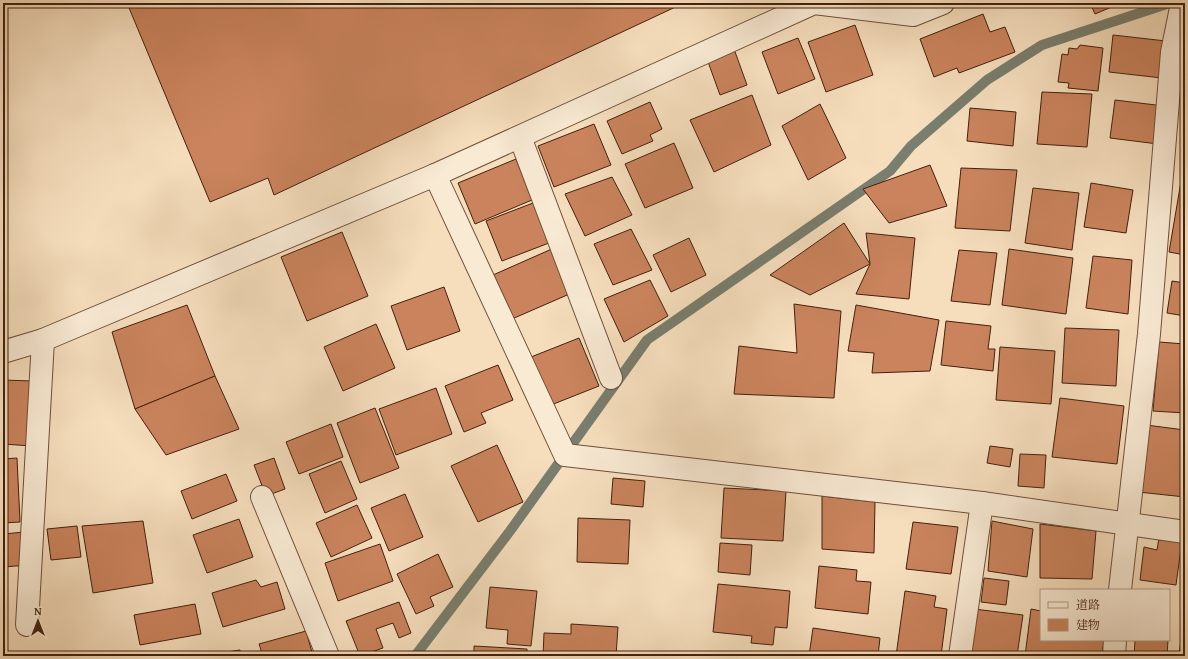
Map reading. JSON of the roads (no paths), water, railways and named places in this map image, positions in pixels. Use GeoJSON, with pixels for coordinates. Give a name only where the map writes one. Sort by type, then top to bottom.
{"type":"FeatureCollection","features":[{"type":"Feature","properties":{"kind":"street"},"geometry":{"type":"LineString","coordinates":[[3,352],[43,340],[435,175],[814,3],[913,15],[943,3]]}},
{"type":"Feature","properties":{"kind":"street"},"geometry":{"type":"LineString","coordinates":[[1120,589],[1150,334],[1172,52],[1182,3]]}},
{"type":"Feature","properties":{"kind":"street"},"geometry":{"type":"LineString","coordinates":[[520,136],[612,378]]}},
{"type":"Feature","properties":{"kind":"street"},"geometry":{"type":"LineString","coordinates":[[435,175],[565,455],[982,503],[1127,525],[1185,532]]}},
{"type":"Feature","properties":{"kind":"street"},"geometry":{"type":"LineString","coordinates":[[28,625],[43,340]]}},
{"type":"Feature","properties":{"kind":"street"},"geometry":{"type":"LineString","coordinates":[[262,497],[328,656]]}},
{"type":"Feature","properties":{"kind":"street"},"geometry":{"type":"LineString","coordinates":[[960,656],[982,503]]}},
{"type":"Feature","properties":{"kind":"street"},"geometry":{"type":"LineString","coordinates":[[1114,656],[1115,641]]}},
{"type":"Feature","properties":{"kind":"waterway"},"geometry":{"type":"LineString","coordinates":[[415,656],[510,531],[647,340],[890,171],[911,146],[987,80],[1042,45],[1170,3]]}}]}
